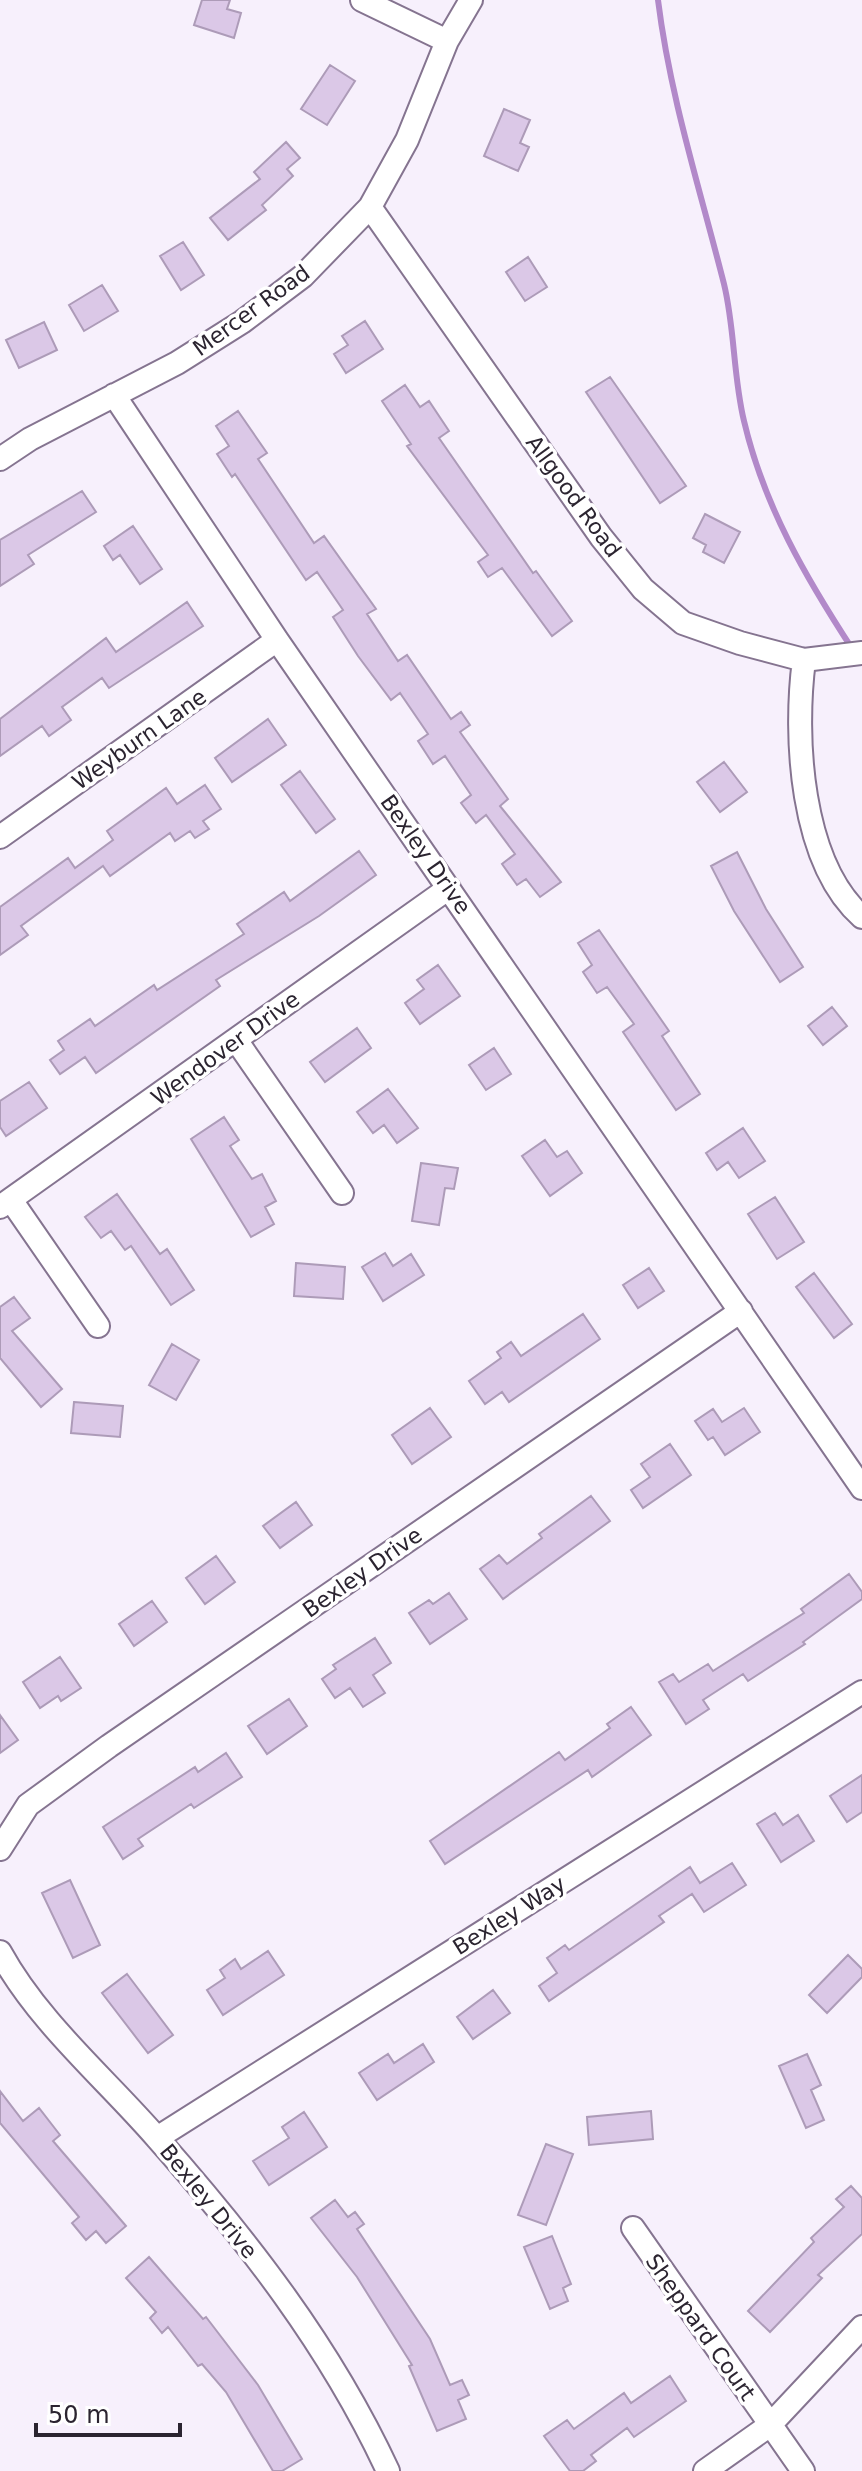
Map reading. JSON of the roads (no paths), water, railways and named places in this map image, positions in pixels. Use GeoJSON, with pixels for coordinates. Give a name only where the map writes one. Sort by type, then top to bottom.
{"type":"FeatureCollection","features":[{"type":"Feature","properties":{"kind":"street"},"geometry":{"type":"LineString","coordinates":[[362,0],[447,41]]}},
{"type":"Feature","properties":{"kind":"street","name":"Mercer Road"},"geometry":{"type":"LineString","coordinates":[[0,459],[30,439],[177,363],[242,322],[303,276],[370,207],[407,140],[447,41],[471,0]]}},
{"type":"Feature","properties":{"kind":"street","name":"Allgood Road"},"geometry":{"type":"LineString","coordinates":[[370,207],[601,537],[643,589],[683,623],[804,660],[862,653]]}},
{"type":"Feature","properties":{"kind":"street","name":"Bexley Drive"},"geometry":{"type":"LineString","coordinates":[[114,395],[277,640],[862,1488]]}},
{"type":"Feature","properties":{"kind":"street","name":"Weyburn Lane"},"geometry":{"type":"LineString","coordinates":[[0,837],[277,640]]}},
{"type":"Feature","properties":{"kind":"street"},"geometry":{"type":"LineString","coordinates":[[804,660],[798,711],[811,820],[830,871],[852,909],[862,917]]}},
{"type":"Feature","properties":{"kind":"street","name":"Wendover Drive"},"geometry":{"type":"LineString","coordinates":[[5,1203],[449,888]]}},
{"type":"Feature","properties":{"kind":"street"},"geometry":{"type":"LineString","coordinates":[[236,1040],[342,1193]]}},
{"type":"Feature","properties":{"kind":"street"},"geometry":{"type":"LineString","coordinates":[[5,1203],[98,1326]]}},
{"type":"Feature","properties":{"kind":"street","name":"Bexley Drive"},"geometry":{"type":"LineString","coordinates":[[0,1849],[28,1805],[109,1746],[741,1311]]}},
{"type":"Feature","properties":{"kind":"street","name":"Bexley Way"},"geometry":{"type":"LineString","coordinates":[[157,2138],[862,1692]]}},
{"type":"Feature","properties":{"kind":"street","name":"Bexley Drive"},"geometry":{"type":"LineString","coordinates":[[0,1952],[48,2021],[157,2138],[295,2307],[335,2368],[388,2471]]}},
{"type":"Feature","properties":{"kind":"street","name":"Sheppard Court"},"geometry":{"type":"LineString","coordinates":[[633,2228],[803,2471]]}},
{"type":"Feature","properties":{"kind":"street"},"geometry":{"type":"LineString","coordinates":[[705,2471],[770,2425],[862,2327]]}},
{"type":"Feature","properties":{"kind":"waterway"},"geometry":{"type":"LineString","coordinates":[[658,0],[678,107],[728,301],[740,404],[752,452],[788,540],[853,650]]}}]}
